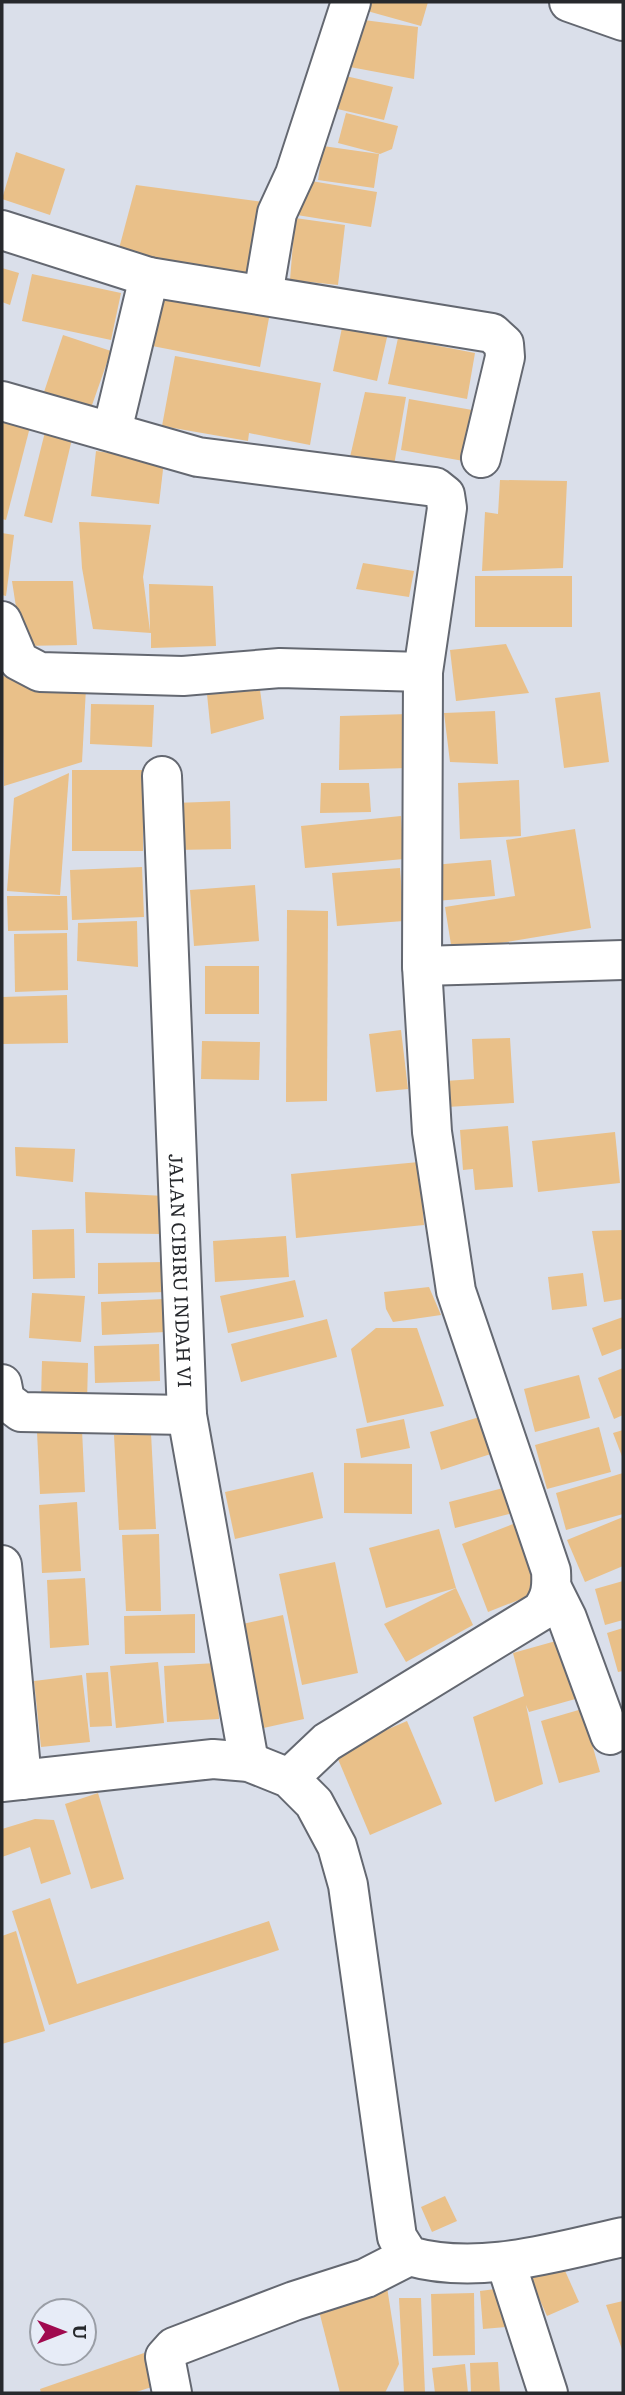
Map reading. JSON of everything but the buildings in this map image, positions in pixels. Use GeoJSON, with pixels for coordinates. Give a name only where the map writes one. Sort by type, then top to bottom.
{"type":"FeatureCollection","features":[{"type":"Feature","properties":{"kind":"street"},"geometry":{"type":"LineString","coordinates":[[263,295],[277,213],[296,174],[351,2]]}},
{"type":"Feature","properties":{"kind":"street"},"geometry":{"type":"LineString","coordinates":[[569,2],[623,21]]}},
{"type":"Feature","properties":{"kind":"street"},"geometry":{"type":"LineString","coordinates":[[2,230],[149,277],[477,328],[501,338],[505,357],[481,458]]}},
{"type":"Feature","properties":{"kind":"street"},"geometry":{"type":"LineString","coordinates":[[112,432],[149,277]]}},
{"type":"Feature","properties":{"kind":"street"},"geometry":{"type":"LineString","coordinates":[[2,401],[198,457],[435,487],[445,495],[447,508],[423,672],[422,966],[432,1132],[456,1290],[551,1572],[552,1588],[567,1618],[610,1735]]}},
{"type":"Feature","properties":{"kind":"street"},"geometry":{"type":"LineString","coordinates":[[2,621],[19,661],[40,672],[183,676],[280,668],[423,672]]}},
{"type":"Feature","properties":{"kind":"street","name":"JALAN CIBIRU INDAH VI"},"geometry":{"type":"LineString","coordinates":[[162,776],[187,1415],[249,1762]]}},
{"type":"Feature","properties":{"kind":"street"},"geometry":{"type":"LineString","coordinates":[[422,966],[623,960]]}},
{"type":"Feature","properties":{"kind":"street"},"geometry":{"type":"LineString","coordinates":[[2,1384],[5,1400],[21,1412],[187,1415]]}},
{"type":"Feature","properties":{"kind":"street"},"geometry":{"type":"LineString","coordinates":[[2,1565],[12,1781],[213,1759],[249,1762],[289,1779],[314,1803],[337,1846],[348,1885],[397,2236],[409,2256]]}},
{"type":"Feature","properties":{"kind":"street"},"geometry":{"type":"LineString","coordinates":[[289,1779],[327,1742],[541,1611],[552,1588]]}},
{"type":"Feature","properties":{"kind":"street"},"geometry":{"type":"LineString","coordinates":[[172,2393],[166,2357],[174,2347],[294,2301],[366,2278],[409,2256],[424,2260],[506,2263],[623,2237]]}},
{"type":"Feature","properties":{"kind":"street"},"geometry":{"type":"LineString","coordinates":[[506,2263],[548,2393]]}}]}
